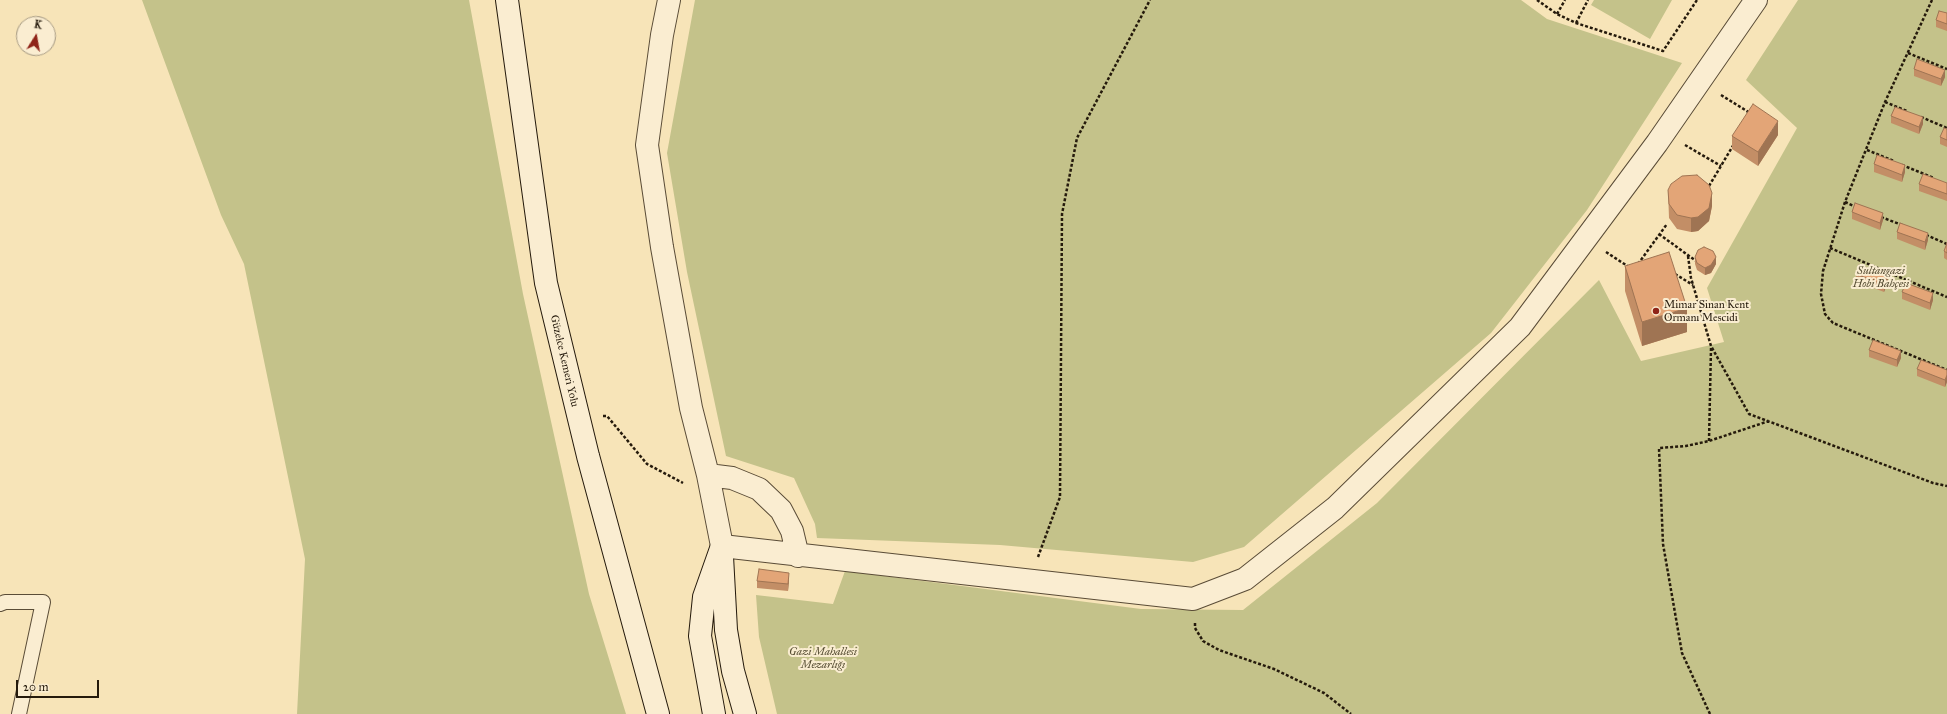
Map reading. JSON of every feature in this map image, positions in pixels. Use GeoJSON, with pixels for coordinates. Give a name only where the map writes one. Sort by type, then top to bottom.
{"type":"FeatureCollection","features":[{"type":"Feature","properties":{"kind":"street","name":"Güzelce Kemeri Yolu"},"geometry":{"type":"LineString","coordinates":[[507,0],[546,282],[578,418],[658,714]]}},
{"type":"Feature","properties":{"kind":"street"},"geometry":{"type":"LineString","coordinates":[[669,0],[662,35],[647,145],[662,247],[691,408],[708,475],[722,546],[726,630],[733,671],[745,714]]}},
{"type":"Feature","properties":{"kind":"street"},"geometry":{"type":"LineString","coordinates":[[722,546],[798,556],[1030,580],[1193,599],[1245,579],[1334,508],[1520,327],[1663,133],[1756,0]]}},
{"type":"Feature","properties":{"kind":"street"},"geometry":{"type":"LineString","coordinates":[[708,475],[732,478],[759,489],[781,510],[792,531],[798,556]]}},
{"type":"Feature","properties":{"kind":"street"},"geometry":{"type":"LineString","coordinates":[[714,714],[700,636],[704,596],[722,546]]}},
{"type":"Feature","properties":{"kind":"lane"},"geometry":{"type":"LineString","coordinates":[[0,604],[5,602],[44,602],[18,714]]}},
{"type":"Feature","properties":{"kind":"path"},"geometry":{"type":"LineString","coordinates":[[1030,580],[1060,497],[1062,214],[1077,138],[1150,0]]}},
{"type":"Feature","properties":{"kind":"path"},"geometry":{"type":"LineString","coordinates":[[1537,0],[1557,14],[1576,23],[1663,51],[1697,0]]}},
{"type":"Feature","properties":{"kind":"path"},"geometry":{"type":"LineString","coordinates":[[1557,14],[1565,0]]}},
{"type":"Feature","properties":{"kind":"path"},"geometry":{"type":"LineString","coordinates":[[1576,23],[1588,0]]}},
{"type":"Feature","properties":{"kind":"path"},"geometry":{"type":"LineString","coordinates":[[1932,0],[1885,102],[1846,202],[1823,271],[1821,294],[1825,314],[1833,323],[1947,370]]}},
{"type":"Feature","properties":{"kind":"path"},"geometry":{"type":"LineString","coordinates":[[1908,53],[1947,69]]}},
{"type":"Feature","properties":{"kind":"path"},"geometry":{"type":"LineString","coordinates":[[1699,82],[1751,114]]}},
{"type":"Feature","properties":{"kind":"path"},"geometry":{"type":"LineString","coordinates":[[1885,102],[1913,114]]}},
{"type":"Feature","properties":{"kind":"path"},"geometry":{"type":"LineString","coordinates":[[1920,117],[1947,128]]}},
{"type":"Feature","properties":{"kind":"path"},"geometry":{"type":"LineString","coordinates":[[1663,133],[1721,166]]}},
{"type":"Feature","properties":{"kind":"path"},"geometry":{"type":"LineString","coordinates":[[1709,186],[1736,140]]}},
{"type":"Feature","properties":{"kind":"path"},"geometry":{"type":"LineString","coordinates":[[1867,150],[1940,181]]}},
{"type":"Feature","properties":{"kind":"path"},"geometry":{"type":"LineString","coordinates":[[1846,202],[1860,208]]}},
{"type":"Feature","properties":{"kind":"path"},"geometry":{"type":"LineString","coordinates":[[1874,214],[1904,226]]}},
{"type":"Feature","properties":{"kind":"path"},"geometry":{"type":"LineString","coordinates":[[1585,239],[1634,270],[1667,224]]}},
{"type":"Feature","properties":{"kind":"path"},"geometry":{"type":"LineString","coordinates":[[1659,234],[1696,261]]}},
{"type":"Feature","properties":{"kind":"path"},"geometry":{"type":"LineString","coordinates":[[1925,235],[1947,244]]}},
{"type":"Feature","properties":{"kind":"path"},"geometry":{"type":"LineString","coordinates":[[1830,248],[1947,298]]}},
{"type":"Feature","properties":{"kind":"path"},"geometry":{"type":"LineString","coordinates":[[1644,255],[1650,258]]}},
{"type":"Feature","properties":{"kind":"path"},"geometry":{"type":"LineString","coordinates":[[1688,256],[1693,285],[1711,346],[1749,414],[1933,483],[1947,486]]}},
{"type":"Feature","properties":{"kind":"path"},"geometry":{"type":"LineString","coordinates":[[1669,270],[1693,285]]}},
{"type":"Feature","properties":{"kind":"path"},"geometry":{"type":"LineString","coordinates":[[1709,441],[1711,346]]}},
{"type":"Feature","properties":{"kind":"path"},"geometry":{"type":"LineString","coordinates":[[578,418],[607,416],[647,464],[684,484]]}},
{"type":"Feature","properties":{"kind":"path"},"geometry":{"type":"LineString","coordinates":[[1710,714],[1682,653],[1663,544],[1659,448],[1686,446],[1709,441],[1769,421]]}},
{"type":"Feature","properties":{"kind":"path"},"geometry":{"type":"LineString","coordinates":[[1193,599],[1195,628],[1203,641],[1219,650],[1274,669],[1324,693],[1351,714]]}},
{"type":"Feature","properties":{"kind":"green space"},"geometry":{"type":"Polygon","coordinates":[[[142,0],[469,0],[523,294],[589,594],[626,714],[297,714],[305,559],[244,264],[221,215],[142,0]]]}},
{"type":"Feature","properties":{"kind":"green space"},"geometry":{"type":"Polygon","coordinates":[[[695,0],[1521,0],[1547,19],[1682,63],[1587,210],[1491,333],[1244,547],[1193,562],[1000,545],[817,538],[815,524],[794,478],[726,456],[687,272],[667,153],[695,0]]]}},
{"type":"Feature","properties":{"kind":"green space"},"geometry":{"type":"Polygon","coordinates":[[[1594,0],[1672,0],[1650,39],[1591,5],[1594,0]]]}},
{"type":"Feature","properties":{"kind":"green space"},"geometry":{"type":"Polygon","coordinates":[[[1798,0],[1947,0],[1947,714],[777,714],[759,637],[756,595],[833,604],[845,571],[1141,609],[1243,610],[1377,503],[1599,280],[1641,361],[1724,342],[1707,288],[1797,128],[1746,80],[1798,0]]]}},
{"type":"Feature","properties":{"kind":"building"},"geometry":{"type":"Polygon","coordinates":[[[1939,11],[1947,13],[1947,24],[1936,20],[1939,11]]]}},
{"type":"Feature","properties":{"kind":"building"},"geometry":{"type":"Polygon","coordinates":[[[1917,59],[1945,70],[1941,79],[1914,69],[1917,59]]]}},
{"type":"Feature","properties":{"kind":"building"},"geometry":{"type":"Polygon","coordinates":[[[1753,104],[1778,121],[1758,152],[1732,136],[1753,104]]]}},
{"type":"Feature","properties":{"kind":"building"},"geometry":{"type":"Polygon","coordinates":[[[1895,107],[1923,117],[1919,127],[1891,116],[1895,107]]]}},
{"type":"Feature","properties":{"kind":"building"},"geometry":{"type":"Polygon","coordinates":[[[1944,128],[1947,129],[1947,140],[1940,137],[1944,128]]]}},
{"type":"Feature","properties":{"kind":"building"},"geometry":{"type":"Polygon","coordinates":[[[1877,155],[1905,165],[1902,175],[1874,164],[1877,155]]]}},
{"type":"Feature","properties":{"kind":"building"},"geometry":{"type":"Polygon","coordinates":[[[1923,174],[1947,183],[1947,194],[1919,184],[1923,174]]]}},
{"type":"Feature","properties":{"kind":"building"},"geometry":{"type":"Polygon","coordinates":[[[1697,175],[1709,185],[1712,193],[1709,208],[1698,217],[1691,218],[1677,215],[1669,204],[1668,190],[1671,184],[1682,176],[1697,175]]]}},
{"type":"Feature","properties":{"kind":"building"},"geometry":{"type":"Polygon","coordinates":[[[1855,203],[1883,213],[1880,223],[1852,212],[1855,203]]]}},
{"type":"Feature","properties":{"kind":"building"},"geometry":{"type":"Polygon","coordinates":[[[1900,223],[1928,233],[1925,242],[1897,232],[1900,223]]]}},
{"type":"Feature","properties":{"kind":"building"},"geometry":{"type":"Polygon","coordinates":[[[1947,243],[1947,253],[1944,251],[1947,243]]]}},
{"type":"Feature","properties":{"kind":"building"},"geometry":{"type":"Polygon","coordinates":[[[1704,247],[1713,251],[1716,257],[1711,265],[1705,268],[1697,263],[1695,257],[1698,250],[1704,247]]]}},
{"type":"Feature","properties":{"kind":"building"},"geometry":{"type":"Polygon","coordinates":[[[1669,252],[1687,308],[1642,322],[1625,266],[1669,252]]]}},
{"type":"Feature","properties":{"kind":"building"},"geometry":{"type":"Polygon","coordinates":[[[1859,265],[1888,275],[1884,285],[1856,274],[1859,265]]]}},
{"type":"Feature","properties":{"kind":"building"},"geometry":{"type":"Polygon","coordinates":[[[1906,283],[1933,293],[1930,303],[1902,292],[1906,283]]]}},
{"type":"Feature","properties":{"kind":"building"},"geometry":{"type":"Polygon","coordinates":[[[1873,340],[1901,351],[1897,360],[1869,350],[1873,340]]]}},
{"type":"Feature","properties":{"kind":"building"},"geometry":{"type":"Polygon","coordinates":[[[1921,360],[1947,370],[1945,380],[1917,369],[1921,360]]]}},
{"type":"Feature","properties":{"kind":"building"},"geometry":{"type":"Polygon","coordinates":[[[759,569],[789,573],[788,584],[757,581],[759,569]]]}},
{"type":"Feature","properties":{"kind":"place","name":"Mimar Sinan Kent Ormanı Mescidi"},"geometry":{"type":"Point","coordinates":[1656,311]}},
{"type":"Feature","properties":{"kind":"park label","name":"Sultangazi Hobi Bahçesi"},"geometry":{"type":"Point","coordinates":[1881,277]}},
{"type":"Feature","properties":{"kind":"park label","name":"Gazi Mahallesi Mezarlığı"},"geometry":{"type":"Point","coordinates":[823,658]}}]}
